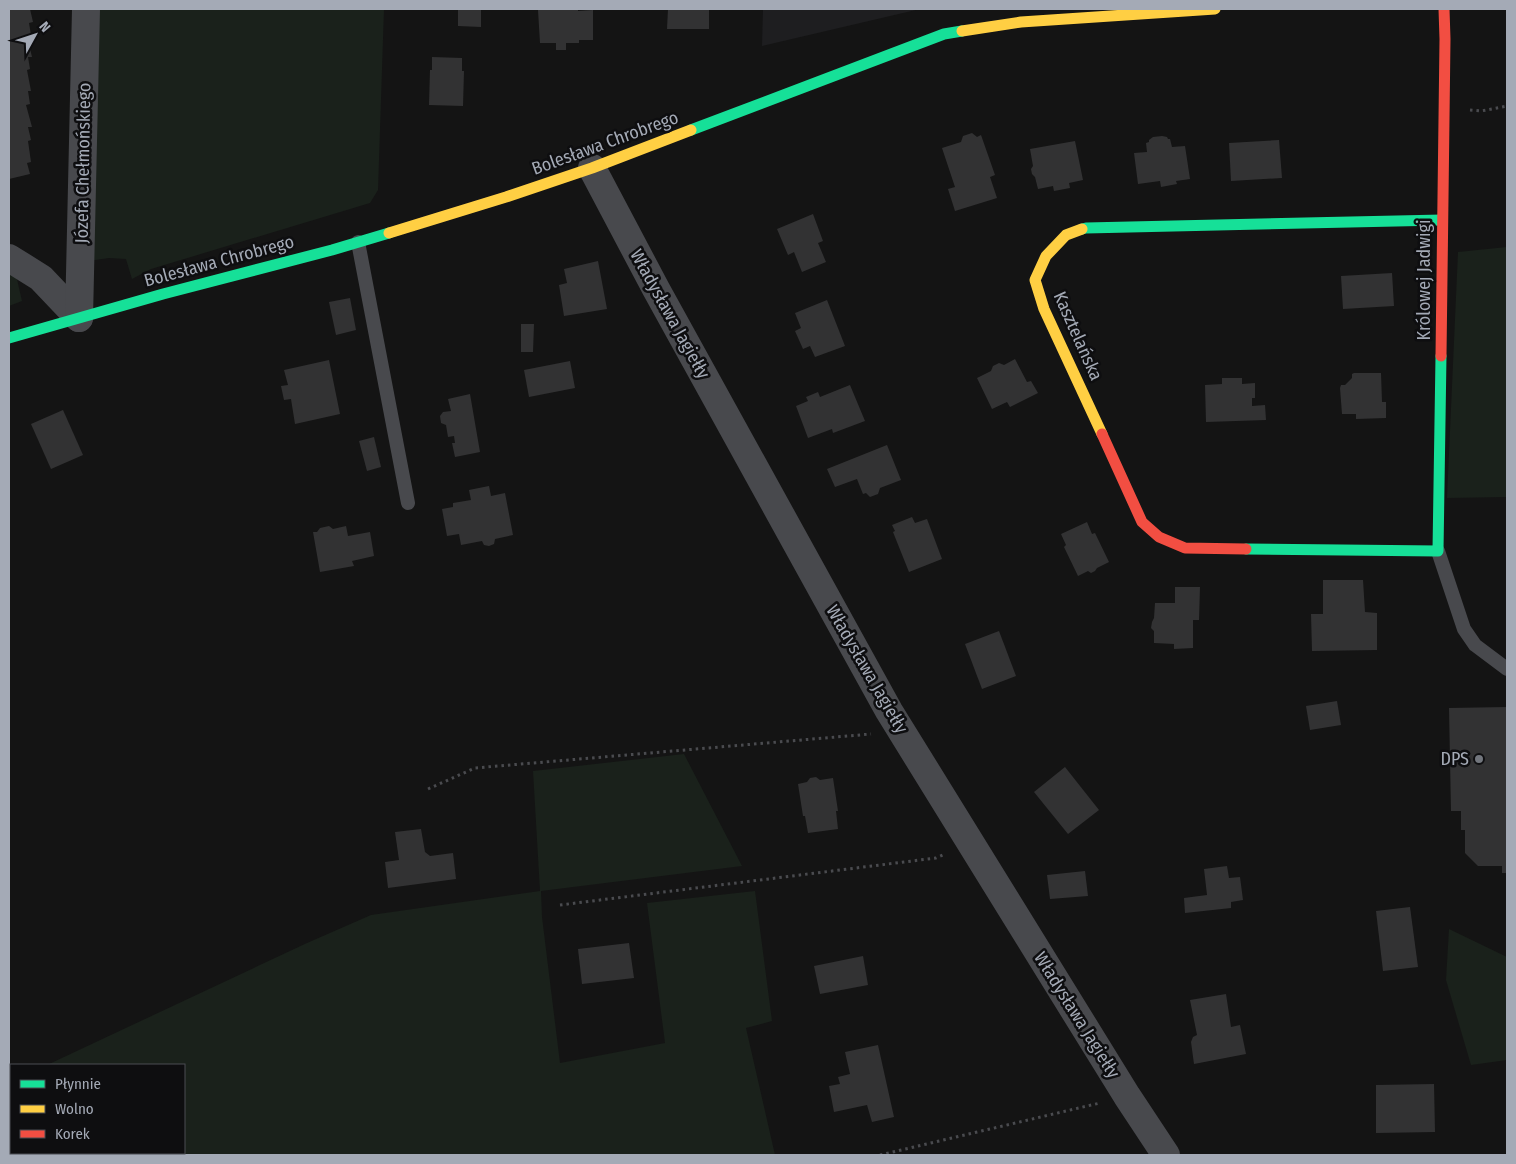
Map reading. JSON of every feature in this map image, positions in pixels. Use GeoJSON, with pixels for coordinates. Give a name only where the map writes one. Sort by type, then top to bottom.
{"type":"FeatureCollection","features":[{"type":"Feature","properties":{"kind":"street","name":"Józefa Chełmońskiego"},"geometry":{"type":"LineString","coordinates":[[79,318],[86,9]]}},
{"type":"Feature","properties":{"kind":"street","name":"Bolesława Chrobrego"},"geometry":{"type":"LineString","coordinates":[[9,338],[358,242],[506,197],[592,168],[944,34],[1021,22],[1215,9]]}},
{"type":"Feature","properties":{"kind":"street","name":"Królowej Jadwigi"},"geometry":{"type":"LineString","coordinates":[[1438,551],[1442,364],[1444,9]]}},
{"type":"Feature","properties":{"kind":"street","name":"Władysława Jagiełły"},"geometry":{"type":"LineString","coordinates":[[592,168],[656,289],[889,711],[1127,1096],[1166,1155]]}},
{"type":"Feature","properties":{"kind":"street","name":"Kasztelańska"},"geometry":{"type":"LineString","coordinates":[[1438,551],[1185,548],[1159,537],[1142,522],[1044,309],[1035,280],[1046,256],[1066,236],[1086,228],[1442,220]]}},
{"type":"Feature","properties":{"kind":"street"},"geometry":{"type":"LineString","coordinates":[[9,258],[42,278],[79,318]]}},
{"type":"Feature","properties":{"kind":"lane"},"geometry":{"type":"LineString","coordinates":[[358,242],[408,503]]}},
{"type":"Feature","properties":{"kind":"lane"},"geometry":{"type":"LineString","coordinates":[[1438,551],[1464,629],[1475,645],[1507,669]]}},
{"type":"Feature","properties":{"kind":"path"},"geometry":{"type":"LineString","coordinates":[[1444,107],[1481,111],[1507,106]]}},
{"type":"Feature","properties":{"kind":"path"},"geometry":{"type":"LineString","coordinates":[[428,790],[475,768],[902,731]]}},
{"type":"Feature","properties":{"kind":"path"},"geometry":{"type":"LineString","coordinates":[[560,905],[936,858],[970,842]]}},
{"type":"Feature","properties":{"kind":"path"},"geometry":{"type":"LineString","coordinates":[[880,1155],[1127,1096]]}},
{"type":"Feature","properties":{"kind":"shaded area"},"geometry":{"type":"Polygon","coordinates":[[[99,9],[384,9],[378,190],[370,203],[151,269],[132,279],[126,259],[109,258],[88,261],[99,9]]]}},
{"type":"Feature","properties":{"kind":"shaded area"},"geometry":{"type":"Polygon","coordinates":[[[763,9],[920,9],[762,46],[763,9]]]}},
{"type":"Feature","properties":{"kind":"shaded area"},"geometry":{"type":"Polygon","coordinates":[[[1507,247],[1507,497],[1447,498],[1458,252],[1507,247]]]}},
{"type":"Feature","properties":{"kind":"shaded area"},"geometry":{"type":"Polygon","coordinates":[[[9,272],[16,275],[22,301],[9,306],[9,272]]]}},
{"type":"Feature","properties":{"kind":"shaded area"},"geometry":{"type":"Polygon","coordinates":[[[684,754],[742,866],[541,891],[542,917],[560,1063],[665,1043],[647,903],[755,891],[772,1021],[746,1028],[775,1155],[9,1155],[10,1082],[10,1154],[185,1154],[185,1064],[49,1064],[371,915],[540,891],[533,771],[684,754]]]}},
{"type":"Feature","properties":{"kind":"shaded area"},"geometry":{"type":"Polygon","coordinates":[[[1449,929],[1507,957],[1507,1060],[1471,1065],[1446,980],[1449,929]]]}},
{"type":"Feature","properties":{"kind":"building"},"geometry":{"type":"Polygon","coordinates":[[[9,9],[30,9],[33,22],[29,23],[31,35],[27,36],[32,57],[28,57],[30,69],[27,70],[31,91],[28,91],[30,104],[26,105],[32,127],[28,127],[31,140],[28,141],[31,162],[27,163],[30,174],[9,179],[9,9]]]}},
{"type":"Feature","properties":{"kind":"building"},"geometry":{"type":"Polygon","coordinates":[[[458,9],[481,9],[481,27],[458,26],[458,9]]]}},
{"type":"Feature","properties":{"kind":"building"},"geometry":{"type":"Polygon","coordinates":[[[578,9],[578,11],[593,10],[593,40],[579,40],[579,43],[566,43],[566,50],[556,50],[556,43],[540,43],[538,10],[578,9]]]}},
{"type":"Feature","properties":{"kind":"building"},"geometry":{"type":"Polygon","coordinates":[[[668,9],[709,9],[709,29],[667,29],[668,9]]]}},
{"type":"Feature","properties":{"kind":"building"},"geometry":{"type":"Polygon","coordinates":[[[432,57],[462,58],[462,71],[464,71],[463,106],[429,105],[432,57]]]}},
{"type":"Feature","properties":{"kind":"building"},"geometry":{"type":"Polygon","coordinates":[[[972,133],[977,137],[981,135],[995,175],[990,177],[997,198],[955,211],[948,189],[955,187],[942,148],[961,142],[963,136],[972,133]]]}},
{"type":"Feature","properties":{"kind":"building"},"geometry":{"type":"Polygon","coordinates":[[[1162,136],[1170,139],[1172,147],[1185,146],[1190,179],[1176,181],[1177,184],[1161,187],[1160,181],[1138,184],[1134,153],[1147,152],[1146,143],[1153,137],[1162,136]]]}},
{"type":"Feature","properties":{"kind":"building"},"geometry":{"type":"Polygon","coordinates":[[[1279,140],[1282,178],[1231,181],[1229,143],[1279,140]]]}},
{"type":"Feature","properties":{"kind":"building"},"geometry":{"type":"Polygon","coordinates":[[[1075,141],[1083,180],[1069,183],[1070,188],[1054,191],[1053,186],[1038,189],[1031,169],[1033,166],[1030,149],[1075,141]]]}},
{"type":"Feature","properties":{"kind":"building"},"geometry":{"type":"Polygon","coordinates":[[[813,214],[823,241],[818,243],[826,262],[802,272],[794,252],[788,255],[777,229],[813,214]]]}},
{"type":"Feature","properties":{"kind":"building"},"geometry":{"type":"Polygon","coordinates":[[[598,261],[607,309],[564,316],[559,285],[567,283],[564,269],[598,261]]]}},
{"type":"Feature","properties":{"kind":"building"},"geometry":{"type":"Polygon","coordinates":[[[1392,273],[1394,306],[1343,309],[1341,276],[1392,273]]]}},
{"type":"Feature","properties":{"kind":"building"},"geometry":{"type":"Polygon","coordinates":[[[350,298],[356,330],[336,335],[329,302],[350,298]]]}},
{"type":"Feature","properties":{"kind":"building"},"geometry":{"type":"Polygon","coordinates":[[[827,300],[845,346],[815,357],[810,346],[803,349],[795,331],[801,328],[795,313],[827,300]]]}},
{"type":"Feature","properties":{"kind":"building"},"geometry":{"type":"Polygon","coordinates":[[[521,324],[534,324],[533,352],[521,352],[521,324]]]}},
{"type":"Feature","properties":{"kind":"building"},"geometry":{"type":"Polygon","coordinates":[[[1015,359],[1027,382],[1031,381],[1038,393],[1010,407],[1007,402],[992,409],[977,378],[991,371],[993,366],[999,363],[1004,365],[1015,359]]]}},
{"type":"Feature","properties":{"kind":"building"},"geometry":{"type":"Polygon","coordinates":[[[329,360],[340,414],[295,424],[291,399],[284,400],[281,386],[288,385],[284,370],[329,360]]]}},
{"type":"Feature","properties":{"kind":"building"},"geometry":{"type":"Polygon","coordinates":[[[570,361],[575,388],[529,397],[524,370],[570,361]]]}},
{"type":"Feature","properties":{"kind":"building"},"geometry":{"type":"Polygon","coordinates":[[[1354,373],[1381,373],[1382,402],[1386,402],[1386,418],[1356,419],[1356,414],[1342,414],[1340,388],[1341,385],[1345,385],[1352,378],[1354,373]]]}},
{"type":"Feature","properties":{"kind":"building"},"geometry":{"type":"Polygon","coordinates":[[[1222,378],[1242,378],[1242,384],[1255,383],[1255,398],[1252,398],[1252,406],[1265,405],[1266,420],[1206,422],[1205,385],[1222,384],[1222,378]]]}},
{"type":"Feature","properties":{"kind":"building"},"geometry":{"type":"Polygon","coordinates":[[[850,385],[865,421],[833,433],[832,429],[808,438],[796,406],[808,401],[806,397],[818,392],[820,397],[850,385]]]}},
{"type":"Feature","properties":{"kind":"building"},"geometry":{"type":"Polygon","coordinates":[[[470,394],[480,452],[455,457],[452,443],[455,443],[454,436],[448,437],[446,425],[441,423],[440,416],[443,412],[451,411],[448,399],[470,394]]]}},
{"type":"Feature","properties":{"kind":"building"},"geometry":{"type":"Polygon","coordinates":[[[63,410],[83,455],[51,469],[31,424],[63,410]]]}},
{"type":"Feature","properties":{"kind":"building"},"geometry":{"type":"Polygon","coordinates":[[[374,437],[381,467],[367,471],[359,441],[374,437]]]}},
{"type":"Feature","properties":{"kind":"building"},"geometry":{"type":"Polygon","coordinates":[[[887,445],[901,480],[880,488],[878,494],[870,497],[866,493],[863,494],[857,479],[835,487],[827,469],[887,445]]]}},
{"type":"Feature","properties":{"kind":"building"},"geometry":{"type":"Polygon","coordinates":[[[489,486],[491,496],[505,493],[513,535],[495,539],[494,544],[489,546],[484,545],[482,541],[461,545],[459,534],[447,536],[442,509],[453,507],[453,503],[471,500],[469,490],[489,486]]]}},
{"type":"Feature","properties":{"kind":"building"},"geometry":{"type":"Polygon","coordinates":[[[912,517],[915,523],[927,519],[942,559],[909,572],[892,525],[912,517]]]}},
{"type":"Feature","properties":{"kind":"building"},"geometry":{"type":"Polygon","coordinates":[[[1087,522],[1092,534],[1095,533],[1109,562],[1091,573],[1088,571],[1078,576],[1064,547],[1066,545],[1061,534],[1087,522]]]}},
{"type":"Feature","properties":{"kind":"building"},"geometry":{"type":"Polygon","coordinates":[[[329,526],[333,529],[346,526],[348,536],[370,532],[374,556],[352,561],[354,566],[320,572],[313,532],[329,526]]]}},
{"type":"Feature","properties":{"kind":"building"},"geometry":{"type":"Polygon","coordinates":[[[1323,580],[1363,580],[1365,612],[1377,613],[1377,650],[1312,651],[1311,614],[1323,614],[1323,580]]]}},
{"type":"Feature","properties":{"kind":"building"},"geometry":{"type":"Polygon","coordinates":[[[1175,587],[1200,587],[1199,620],[1193,620],[1193,648],[1174,649],[1174,644],[1154,643],[1154,631],[1151,628],[1155,603],[1175,603],[1175,587]]]}},
{"type":"Feature","properties":{"kind":"building"},"geometry":{"type":"Polygon","coordinates":[[[999,631],[1016,676],[982,689],[965,644],[999,631]]]}},
{"type":"Feature","properties":{"kind":"building"},"geometry":{"type":"Polygon","coordinates":[[[1337,701],[1341,725],[1310,730],[1306,706],[1337,701]]]}},
{"type":"Feature","properties":{"kind":"building","name":"DPS"},"geometry":{"type":"Polygon","coordinates":[[[1507,707],[1507,873],[1502,873],[1502,866],[1478,866],[1465,853],[1465,830],[1461,830],[1461,811],[1451,811],[1449,708],[1507,707]]]}},
{"type":"Feature","properties":{"kind":"building"},"geometry":{"type":"Polygon","coordinates":[[[1065,767],[1099,810],[1068,834],[1034,792],[1065,767]]]}},
{"type":"Feature","properties":{"kind":"building"},"geometry":{"type":"Polygon","coordinates":[[[816,777],[820,780],[833,778],[838,811],[836,811],[838,829],[808,833],[798,784],[816,777]]]}},
{"type":"Feature","properties":{"kind":"building"},"geometry":{"type":"Polygon","coordinates":[[[421,829],[425,852],[430,856],[453,853],[456,879],[388,888],[385,862],[399,860],[395,832],[421,829]]]}},
{"type":"Feature","properties":{"kind":"building"},"geometry":{"type":"Polygon","coordinates":[[[1227,866],[1229,878],[1240,877],[1243,900],[1231,902],[1231,908],[1185,913],[1184,898],[1207,895],[1204,869],[1227,866]]]}},
{"type":"Feature","properties":{"kind":"building"},"geometry":{"type":"Polygon","coordinates":[[[1085,871],[1088,896],[1050,899],[1047,875],[1085,871]]]}},
{"type":"Feature","properties":{"kind":"building"},"geometry":{"type":"Polygon","coordinates":[[[1410,907],[1418,967],[1383,971],[1376,911],[1410,907]]]}},
{"type":"Feature","properties":{"kind":"building"},"geometry":{"type":"Polygon","coordinates":[[[629,943],[634,978],[582,984],[578,949],[629,943]]]}},
{"type":"Feature","properties":{"kind":"building"},"geometry":{"type":"Polygon","coordinates":[[[863,956],[868,985],[820,994],[814,966],[863,956]]]}},
{"type":"Feature","properties":{"kind":"building"},"geometry":{"type":"Polygon","coordinates":[[[1226,994],[1231,1027],[1240,1025],[1246,1054],[1194,1064],[1191,1042],[1193,1037],[1197,1035],[1190,1000],[1226,994]]]}},
{"type":"Feature","properties":{"kind":"building"},"geometry":{"type":"Polygon","coordinates":[[[878,1045],[894,1117],[872,1122],[867,1105],[834,1112],[829,1086],[840,1084],[838,1077],[850,1074],[845,1052],[878,1045]]]}},
{"type":"Feature","properties":{"kind":"building"},"geometry":{"type":"Polygon","coordinates":[[[1434,1084],[1435,1132],[1376,1133],[1376,1085],[1434,1084]]]}},
{"type":"Feature","properties":{"kind":"traffic: fast"},"geometry":{"type":"LineString","coordinates":[[691,130],[944,34],[962,31]]}},
{"type":"Feature","properties":{"kind":"traffic: fast"},"geometry":{"type":"LineString","coordinates":[[1082,229],[1442,220]]}},
{"type":"Feature","properties":{"kind":"traffic: fast"},"geometry":{"type":"LineString","coordinates":[[9,338],[389,233]]}},
{"type":"Feature","properties":{"kind":"traffic: fast"},"geometry":{"type":"LineString","coordinates":[[1246,549],[1438,551],[1441,356]]}},
{"type":"Feature","properties":{"kind":"traffic: slow"},"geometry":{"type":"LineString","coordinates":[[962,31],[1021,22],[1215,9]]}},
{"type":"Feature","properties":{"kind":"traffic: slow"},"geometry":{"type":"LineString","coordinates":[[389,233],[592,168],[691,130]]}},
{"type":"Feature","properties":{"kind":"traffic: slow"},"geometry":{"type":"LineString","coordinates":[[1082,229],[1066,235],[1046,256],[1035,280],[1044,309],[1102,434]]}},
{"type":"Feature","properties":{"kind":"traffic: jam"},"geometry":{"type":"LineString","coordinates":[[1441,356],[1444,9]]}},
{"type":"Feature","properties":{"kind":"traffic: jam"},"geometry":{"type":"LineString","coordinates":[[1102,434],[1142,522],[1159,537],[1185,548],[1246,549]]}},
{"type":"Feature","properties":{"kind":"place","name":"DPS"},"geometry":{"type":"Point","coordinates":[1479,759]}}]}
